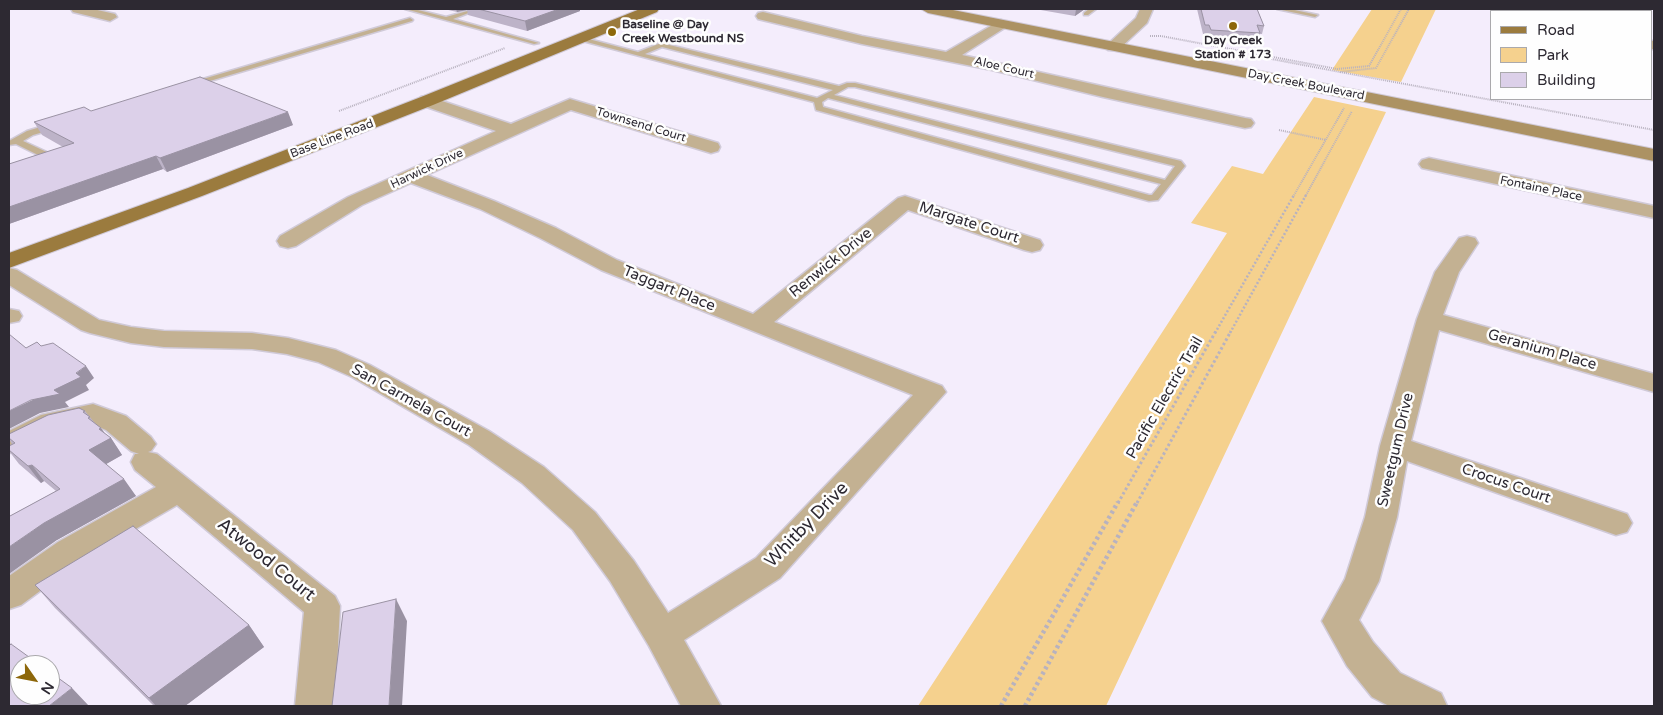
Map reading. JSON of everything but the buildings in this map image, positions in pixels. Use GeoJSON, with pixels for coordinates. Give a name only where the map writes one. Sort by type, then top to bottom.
{"type":"FeatureCollection","features":[{"type":"Feature","properties":{"kind":"main road","name":"Base Line Road"},"geometry":{"type":"LineString","coordinates":[[288,138],[536,43],[618,9]]}},
{"type":"Feature","properties":{"kind":"main road","name":"Base Line Road"},"geometry":{"type":"LineString","coordinates":[[9,261],[195,192],[427,102],[652,9]]}},
{"type":"Feature","properties":{"kind":"main road","name":"Day Creek Boulevard"},"geometry":{"type":"LineString","coordinates":[[928,9],[1001,24],[1118,42],[1654,140]]}},
{"type":"Feature","properties":{"kind":"main road","name":"Day Creek Boulevard"},"geometry":{"type":"LineString","coordinates":[[980,9],[1118,42],[1654,155]]}},
{"type":"Feature","properties":{"kind":"main road"},"geometry":{"type":"LineString","coordinates":[[454,91],[477,74],[540,49],[536,43]]}},
{"type":"Feature","properties":{"kind":"main road"},"geometry":{"type":"LineString","coordinates":[[9,242],[243,155]]}},
{"type":"Feature","properties":{"kind":"street"},"geometry":{"type":"LineString","coordinates":[[78,9],[110,17]]}},
{"type":"Feature","properties":{"kind":"street"},"geometry":{"type":"LineString","coordinates":[[1118,42],[1142,20],[1146,9]]}},
{"type":"Feature","properties":{"kind":"street","name":"Aloe Court"},"geometry":{"type":"LineString","coordinates":[[764,16],[862,40],[1011,69],[1134,99],[1245,123]]}},
{"type":"Feature","properties":{"kind":"street"},"geometry":{"type":"LineString","coordinates":[[949,56],[1001,24]]}},
{"type":"Feature","properties":{"kind":"street"},"geometry":{"type":"LineString","coordinates":[[427,102],[510,130]]}},
{"type":"Feature","properties":{"kind":"street","name":"Harwick Drive"},"geometry":{"type":"LineString","coordinates":[[288,241],[355,202],[570,104]]}},
{"type":"Feature","properties":{"kind":"street","name":"Townsend Court"},"geometry":{"type":"LineString","coordinates":[[570,104],[711,147]]}},
{"type":"Feature","properties":{"kind":"street","name":"Fontaine Place"},"geometry":{"type":"LineString","coordinates":[[1429,164],[1654,212]]}},
{"type":"Feature","properties":{"kind":"street","name":"Taggart Place"},"geometry":{"type":"LineString","coordinates":[[412,176],[487,205],[548,233],[609,265],[932,392]]}},
{"type":"Feature","properties":{"kind":"street","name":"Renwick Drive"},"geometry":{"type":"LineString","coordinates":[[756,324],[905,202]]}},
{"type":"Feature","properties":{"kind":"street","name":"Margate Court"},"geometry":{"type":"LineString","coordinates":[[905,202],[1032,244]]}},
{"type":"Feature","properties":{"kind":"street","name":"Sweetgum Drive"},"geometry":{"type":"LineString","coordinates":[[1427,706],[1386,685],[1360,654],[1340,621],[1362,581],[1381,517],[1395,446],[1429,319],[1447,272],[1467,243]]}},
{"type":"Feature","properties":{"kind":"street","name":"San Carmela Court"},"geometry":{"type":"LineString","coordinates":[[9,275],[90,326],[131,335],[164,339],[252,341],[288,346],[327,356],[361,371],[479,438],[533,474],[584,521],[622,572],[662,635],[701,706]]}},
{"type":"Feature","properties":{"kind":"street","name":"Geranium Place"},"geometry":{"type":"LineString","coordinates":[[1429,319],[1654,383]]}},
{"type":"Feature","properties":{"kind":"street","name":"Whitby Drive"},"geometry":{"type":"LineString","coordinates":[[662,635],[768,568],[932,392]]}},
{"type":"Feature","properties":{"kind":"street","name":"Atwood Court"},"geometry":{"type":"LineString","coordinates":[[9,443],[51,422],[93,413],[116,423],[178,489],[322,606],[315,706]]}},
{"type":"Feature","properties":{"kind":"street","name":"Crocus Court"},"geometry":{"type":"LineString","coordinates":[[1395,446],[1616,523]]}},
{"type":"Feature","properties":{"kind":"street"},"geometry":{"type":"LineString","coordinates":[[9,595],[70,551],[178,489]]}},
{"type":"Feature","properties":{"kind":"lane"},"geometry":{"type":"LineString","coordinates":[[408,9],[536,43]]}},
{"type":"Feature","properties":{"kind":"lane"},"geometry":{"type":"LineString","coordinates":[[1086,14],[1092,9]]}},
{"type":"Feature","properties":{"kind":"lane"},"geometry":{"type":"LineString","coordinates":[[1280,9],[1316,15]]}},
{"type":"Feature","properties":{"kind":"lane"},"geometry":{"type":"LineString","coordinates":[[446,19],[469,11]]}},
{"type":"Feature","properties":{"kind":"lane"},"geometry":{"type":"LineString","coordinates":[[186,85],[410,20]]}},
{"type":"Feature","properties":{"kind":"lane"},"geometry":{"type":"LineString","coordinates":[[581,39],[818,101],[847,85],[855,85],[1178,163],[1180,166],[1155,198],[1148,198],[819,108],[818,101]]}},
{"type":"Feature","properties":{"kind":"lane"},"geometry":{"type":"LineString","coordinates":[[638,54],[661,45],[840,89]]}},
{"type":"Feature","properties":{"kind":"lane"},"geometry":{"type":"LineString","coordinates":[[828,96],[1167,183]]}},
{"type":"Feature","properties":{"kind":"lane"},"geometry":{"type":"LineString","coordinates":[[13,142],[30,133],[67,122]]}},
{"type":"Feature","properties":{"kind":"lane"},"geometry":{"type":"LineString","coordinates":[[13,142],[48,156],[32,161]]}},
{"type":"Feature","properties":{"kind":"path"},"geometry":{"type":"LineString","coordinates":[[1368,66],[1401,9]]}},
{"type":"Feature","properties":{"kind":"path"},"geometry":{"type":"LineString","coordinates":[[1377,67],[1409,9]]}},
{"type":"Feature","properties":{"kind":"path"},"geometry":{"type":"LineString","coordinates":[[1149,36],[1161,36],[1337,69],[1377,67]]}},
{"type":"Feature","properties":{"kind":"path"},"geometry":{"type":"LineString","coordinates":[[340,111],[511,46]]}},
{"type":"Feature","properties":{"kind":"path"},"geometry":{"type":"LineString","coordinates":[[1377,67],[1340,72],[1490,100]]}},
{"type":"Feature","properties":{"kind":"path"},"geometry":{"type":"LineString","coordinates":[[1492,100],[1654,130]]}},
{"type":"Feature","properties":{"kind":"path","name":"Pacific Electric Trail"},"geometry":{"type":"LineString","coordinates":[[1001,706],[1348,101]]}},
{"type":"Feature","properties":{"kind":"path","name":"Pacific Electric Trail"},"geometry":{"type":"LineString","coordinates":[[1025,706],[1356,103]]}},
{"type":"Feature","properties":{"kind":"path"},"geometry":{"type":"LineString","coordinates":[[1280,130],[1326,140]]}},
{"type":"Feature","properties":{"kind":"green space"},"geometry":{"type":"Polygon","coordinates":[[[1372,9],[1436,9],[1401,82],[1332,70],[1372,9]]]}},
{"type":"Feature","properties":{"kind":"green space"},"geometry":{"type":"Polygon","coordinates":[[[1314,97],[1386,112],[1106,706],[918,706],[1227,233],[1191,223],[1232,166],[1263,174],[1314,97]]]}},
{"type":"Feature","properties":{"kind":"place","name":"Day Creek Station # 173"},"geometry":{"type":"Point","coordinates":[1233,26]}},
{"type":"Feature","properties":{"kind":"place","name":"Baseline @ Day Creek Westbound NS"},"geometry":{"type":"Point","coordinates":[612,32]}}]}
